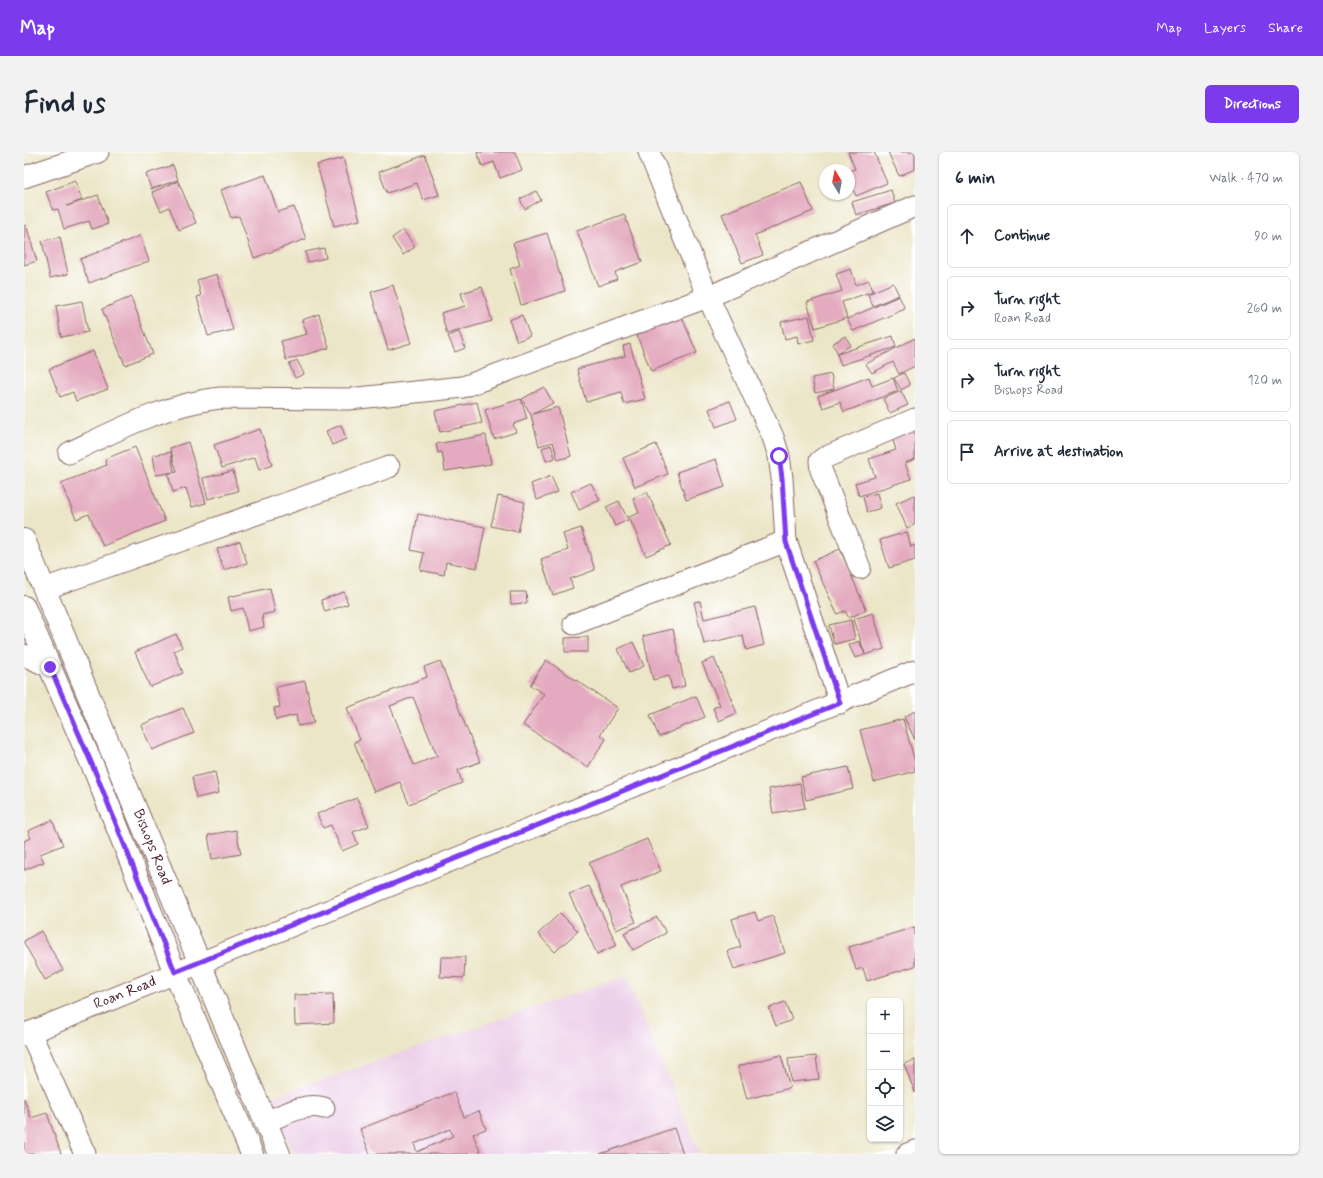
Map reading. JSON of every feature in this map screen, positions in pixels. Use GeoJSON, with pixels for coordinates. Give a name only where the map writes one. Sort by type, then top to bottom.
{"type":"FeatureCollection","features":[{"type":"Feature","properties":{"kind":"main road","name":"Bishops Road"},"geometry":{"type":"LineString","coordinates":[[24,540],[279,1154]]}},
{"type":"Feature","properties":{"kind":"main road","name":"Bishops Road"},"geometry":{"type":"LineString","coordinates":[[24,607],[97,776],[175,972],[252,1154]]}},
{"type":"Feature","properties":{"kind":"street"},"geometry":{"type":"LineString","coordinates":[[24,178],[98,152]]}},
{"type":"Feature","properties":{"kind":"street"},"geometry":{"type":"LineString","coordinates":[[648,152],[708,296],[772,437],[779,456],[782,478],[786,542],[840,703]]}},
{"type":"Feature","properties":{"kind":"street"},"geometry":{"type":"LineString","coordinates":[[69,453],[142,418],[199,400],[220,398],[349,399],[463,387],[708,296],[915,206]]}},
{"type":"Feature","properties":{"kind":"street"},"geometry":{"type":"LineString","coordinates":[[860,568],[821,470],[820,461],[915,419]]}},
{"type":"Feature","properties":{"kind":"street"},"geometry":{"type":"LineString","coordinates":[[44,588],[389,467]]}},
{"type":"Feature","properties":{"kind":"street"},"geometry":{"type":"LineString","coordinates":[[574,624],[786,542]]}},
{"type":"Feature","properties":{"kind":"street"},"geometry":{"type":"LineString","coordinates":[[24,655],[50,667]]}},
{"type":"Feature","properties":{"kind":"street","name":"Roan Road"},"geometry":{"type":"LineString","coordinates":[[27,1034],[175,972],[840,703],[915,671]]}},
{"type":"Feature","properties":{"kind":"street"},"geometry":{"type":"LineString","coordinates":[[27,1034],[85,1154]]}},
{"type":"Feature","properties":{"kind":"street"},"geometry":{"type":"LineString","coordinates":[[266,1122],[306,1107],[318,1106],[324,1108]]}},
{"type":"Feature","properties":{"kind":"shaded area"},"geometry":{"type":"Polygon","coordinates":[[[626,976],[700,1154],[293,1154],[269,1098],[626,976]]]}},
{"type":"Feature","properties":{"kind":"building"},"geometry":{"type":"Polygon","coordinates":[[[477,152],[515,152],[522,170],[500,178],[494,162],[482,166],[477,152]]]}},
{"type":"Feature","properties":{"kind":"building"},"geometry":{"type":"Polygon","coordinates":[[[848,152],[874,152],[887,183],[856,196],[855,164],[853,164],[848,152]]]}},
{"type":"Feature","properties":{"kind":"building"},"geometry":{"type":"Polygon","coordinates":[[[888,152],[915,152],[915,169],[899,176],[888,152]]]}},
{"type":"Feature","properties":{"kind":"building"},"geometry":{"type":"Polygon","coordinates":[[[425,155],[439,195],[423,200],[417,183],[387,193],[379,172],[425,155]]]}},
{"type":"Feature","properties":{"kind":"building"},"geometry":{"type":"Polygon","coordinates":[[[343,158],[360,220],[334,226],[317,165],[343,158]]]}},
{"type":"Feature","properties":{"kind":"building"},"geometry":{"type":"Polygon","coordinates":[[[173,165],[178,180],[151,189],[146,174],[173,165]]]}},
{"type":"Feature","properties":{"kind":"building"},"geometry":{"type":"Polygon","coordinates":[[[265,175],[278,212],[294,207],[306,239],[254,258],[239,216],[231,218],[221,190],[265,175]]]}},
{"type":"Feature","properties":{"kind":"building"},"geometry":{"type":"Polygon","coordinates":[[[75,181],[82,200],[67,206],[98,195],[108,224],[92,229],[89,221],[64,229],[58,209],[53,210],[46,192],[75,181]]]}},
{"type":"Feature","properties":{"kind":"building"},"geometry":{"type":"Polygon","coordinates":[[[178,181],[196,223],[179,230],[169,207],[161,211],[152,192],[178,181]]]}},
{"type":"Feature","properties":{"kind":"building"},"geometry":{"type":"Polygon","coordinates":[[[801,182],[813,211],[755,235],[763,255],[742,263],[722,214],[801,182]]]}},
{"type":"Feature","properties":{"kind":"building"},"geometry":{"type":"Polygon","coordinates":[[[891,190],[895,203],[856,215],[852,202],[891,190]]]}},
{"type":"Feature","properties":{"kind":"building"},"geometry":{"type":"Polygon","coordinates":[[[536,191],[541,200],[525,209],[520,199],[536,191]]]}},
{"type":"Feature","properties":{"kind":"building"},"geometry":{"type":"Polygon","coordinates":[[[624,214],[642,262],[615,272],[617,279],[598,286],[577,231],[624,214]]]}},
{"type":"Feature","properties":{"kind":"building"},"geometry":{"type":"Polygon","coordinates":[[[26,225],[37,261],[24,265],[24,226],[26,225]]]}},
{"type":"Feature","properties":{"kind":"building"},"geometry":{"type":"Polygon","coordinates":[[[403,230],[415,247],[403,255],[392,238],[403,230]]]}},
{"type":"Feature","properties":{"kind":"building"},"geometry":{"type":"Polygon","coordinates":[[[547,233],[565,291],[521,305],[510,269],[520,265],[513,243],[547,233]]]}},
{"type":"Feature","properties":{"kind":"building"},"geometry":{"type":"Polygon","coordinates":[[[140,236],[149,261],[89,283],[80,259],[140,236]]]}},
{"type":"Feature","properties":{"kind":"building"},"geometry":{"type":"Polygon","coordinates":[[[60,237],[68,274],[50,278],[42,241],[60,237]]]}},
{"type":"Feature","properties":{"kind":"building"},"geometry":{"type":"Polygon","coordinates":[[[324,248],[326,258],[308,262],[305,252],[324,248]]]}},
{"type":"Feature","properties":{"kind":"building"},"geometry":{"type":"Polygon","coordinates":[[[851,269],[856,285],[869,280],[873,291],[842,302],[847,318],[815,328],[807,302],[842,291],[836,274],[851,269]]]}},
{"type":"Feature","properties":{"kind":"building"},"geometry":{"type":"Polygon","coordinates":[[[217,274],[233,330],[208,336],[197,297],[201,296],[197,280],[217,274]]]}},
{"type":"Feature","properties":{"kind":"building"},"geometry":{"type":"Polygon","coordinates":[[[893,283],[899,295],[873,306],[868,294],[893,283]]]}},
{"type":"Feature","properties":{"kind":"building"},"geometry":{"type":"Polygon","coordinates":[[[393,285],[411,343],[388,350],[371,292],[393,285]]]}},
{"type":"Feature","properties":{"kind":"building"},"geometry":{"type":"Polygon","coordinates":[[[482,287],[492,321],[447,334],[441,313],[465,306],[461,293],[482,287]]]}},
{"type":"Feature","properties":{"kind":"building"},"geometry":{"type":"Polygon","coordinates":[[[899,296],[905,309],[853,331],[847,319],[899,296]]]}},
{"type":"Feature","properties":{"kind":"building"},"geometry":{"type":"Polygon","coordinates":[[[131,297],[153,354],[125,365],[102,309],[131,297]]]}},
{"type":"Feature","properties":{"kind":"building"},"geometry":{"type":"Polygon","coordinates":[[[82,301],[88,332],[61,337],[56,306],[82,301]]]}},
{"type":"Feature","properties":{"kind":"building"},"geometry":{"type":"Polygon","coordinates":[[[319,314],[329,348],[286,360],[281,341],[307,334],[302,320],[319,314]]]}},
{"type":"Feature","properties":{"kind":"building"},"geometry":{"type":"Polygon","coordinates":[[[522,315],[530,336],[517,341],[509,320],[522,315]]]}},
{"type":"Feature","properties":{"kind":"building"},"geometry":{"type":"Polygon","coordinates":[[[681,315],[697,353],[651,371],[636,333],[681,315]]]}},
{"type":"Feature","properties":{"kind":"building"},"geometry":{"type":"Polygon","coordinates":[[[809,316],[814,340],[798,344],[797,336],[785,339],[781,322],[809,316]]]}},
{"type":"Feature","properties":{"kind":"building"},"geometry":{"type":"Polygon","coordinates":[[[459,332],[465,348],[455,352],[448,336],[459,332]]]}},
{"type":"Feature","properties":{"kind":"building"},"geometry":{"type":"Polygon","coordinates":[[[845,336],[851,345],[838,353],[832,344],[845,336]]]}},
{"type":"Feature","properties":{"kind":"building"},"geometry":{"type":"Polygon","coordinates":[[[893,336],[896,347],[841,365],[837,354],[893,336]]]}},
{"type":"Feature","properties":{"kind":"building"},"geometry":{"type":"Polygon","coordinates":[[[915,338],[915,366],[899,374],[893,362],[872,373],[866,364],[915,338]]]}},
{"type":"Feature","properties":{"kind":"building"},"geometry":{"type":"Polygon","coordinates":[[[630,344],[645,399],[624,404],[621,392],[586,402],[577,369],[625,356],[623,346],[630,344]]]}},
{"type":"Feature","properties":{"kind":"building"},"geometry":{"type":"Polygon","coordinates":[[[93,351],[108,389],[76,401],[73,392],[60,397],[49,369],[93,351]]]}},
{"type":"Feature","properties":{"kind":"building"},"geometry":{"type":"Polygon","coordinates":[[[297,360],[304,374],[295,378],[289,364],[297,360]]]}},
{"type":"Feature","properties":{"kind":"building"},"geometry":{"type":"Polygon","coordinates":[[[904,373],[910,385],[901,390],[894,378],[904,373]]]}},
{"type":"Feature","properties":{"kind":"building"},"geometry":{"type":"Polygon","coordinates":[[[831,374],[834,389],[815,393],[812,378],[831,374]]]}},
{"type":"Feature","properties":{"kind":"building"},"geometry":{"type":"Polygon","coordinates":[[[869,377],[872,386],[893,378],[898,391],[844,412],[840,402],[823,408],[818,396],[869,377]]]}},
{"type":"Feature","properties":{"kind":"building"},"geometry":{"type":"Polygon","coordinates":[[[544,387],[553,403],[533,414],[558,407],[571,456],[558,460],[553,442],[539,446],[531,415],[522,399],[544,387]]]}},
{"type":"Feature","properties":{"kind":"building"},"geometry":{"type":"Polygon","coordinates":[[[901,391],[908,405],[890,413],[883,399],[901,391]]]}},
{"type":"Feature","properties":{"kind":"building"},"geometry":{"type":"Polygon","coordinates":[[[521,399],[527,419],[513,424],[516,432],[494,439],[485,410],[521,399]]]}},
{"type":"Feature","properties":{"kind":"building"},"geometry":{"type":"Polygon","coordinates":[[[730,401],[737,419],[716,427],[709,409],[730,401]]]}},
{"type":"Feature","properties":{"kind":"building"},"geometry":{"type":"Polygon","coordinates":[[[477,402],[482,423],[440,432],[435,411],[477,402]]]}},
{"type":"Feature","properties":{"kind":"building"},"geometry":{"type":"Polygon","coordinates":[[[341,425],[346,439],[332,445],[326,431],[341,425]]]}},
{"type":"Feature","properties":{"kind":"building"},"geometry":{"type":"Polygon","coordinates":[[[260,429],[272,465],[259,470],[255,457],[222,468],[214,445],[260,429]]]}},
{"type":"Feature","properties":{"kind":"building"},"geometry":{"type":"Polygon","coordinates":[[[913,430],[915,434],[915,459],[905,463],[911,479],[859,496],[855,483],[875,477],[869,459],[896,450],[892,437],[913,430]]]}},
{"type":"Feature","properties":{"kind":"building"},"geometry":{"type":"Polygon","coordinates":[[[486,435],[491,464],[445,471],[442,452],[438,453],[436,444],[486,435]]]}},
{"type":"Feature","properties":{"kind":"building"},"geometry":{"type":"Polygon","coordinates":[[[188,442],[206,503],[192,507],[186,488],[173,492],[168,474],[177,472],[170,448],[188,442]]]}},
{"type":"Feature","properties":{"kind":"building"},"geometry":{"type":"Polygon","coordinates":[[[656,444],[668,474],[635,487],[623,458],[656,444]]]}},
{"type":"Feature","properties":{"kind":"building"},"geometry":{"type":"Polygon","coordinates":[[[551,445],[555,458],[546,461],[542,448],[551,445]]]}},
{"type":"Feature","properties":{"kind":"building"},"geometry":{"type":"Polygon","coordinates":[[[135,447],[165,521],[103,546],[89,514],[76,519],[61,483],[107,465],[105,459],[135,447]]]}},
{"type":"Feature","properties":{"kind":"building"},"geometry":{"type":"Polygon","coordinates":[[[171,452],[174,472],[156,475],[153,455],[171,452]]]}},
{"type":"Feature","properties":{"kind":"building"},"geometry":{"type":"Polygon","coordinates":[[[716,459],[725,487],[686,500],[677,472],[716,459]]]}},
{"type":"Feature","properties":{"kind":"building"},"geometry":{"type":"Polygon","coordinates":[[[233,471],[238,491],[208,499],[203,478],[233,471]]]}},
{"type":"Feature","properties":{"kind":"building"},"geometry":{"type":"Polygon","coordinates":[[[551,476],[558,492],[537,500],[531,484],[551,476]]]}},
{"type":"Feature","properties":{"kind":"building"},"geometry":{"type":"Polygon","coordinates":[[[591,483],[600,500],[579,510],[571,492],[591,483]]]}},
{"type":"Feature","properties":{"kind":"building"},"geometry":{"type":"Polygon","coordinates":[[[647,492],[671,545],[646,556],[629,517],[639,513],[633,498],[647,492]]]}},
{"type":"Feature","properties":{"kind":"building"},"geometry":{"type":"Polygon","coordinates":[[[877,493],[881,508],[867,512],[863,497],[877,493]]]}},
{"type":"Feature","properties":{"kind":"building"},"geometry":{"type":"Polygon","coordinates":[[[914,495],[915,524],[907,528],[896,503],[914,495]]]}},
{"type":"Feature","properties":{"kind":"building"},"geometry":{"type":"Polygon","coordinates":[[[498,496],[525,502],[518,532],[491,526],[498,496]]]}},
{"type":"Feature","properties":{"kind":"building"},"geometry":{"type":"Polygon","coordinates":[[[619,501],[628,520],[615,526],[606,507],[619,501]]]}},
{"type":"Feature","properties":{"kind":"building"},"geometry":{"type":"Polygon","coordinates":[[[418,514],[485,527],[477,568],[446,562],[444,575],[420,570],[424,553],[411,550],[418,514]]]}},
{"type":"Feature","properties":{"kind":"building"},"geometry":{"type":"Polygon","coordinates":[[[581,528],[595,570],[570,579],[573,588],[553,595],[541,559],[568,550],[563,534],[581,528]]]}},
{"type":"Feature","properties":{"kind":"building"},"geometry":{"type":"Polygon","coordinates":[[[907,532],[911,547],[915,545],[915,560],[889,568],[880,540],[907,532]]]}},
{"type":"Feature","properties":{"kind":"building"},"geometry":{"type":"Polygon","coordinates":[[[240,541],[247,563],[224,570],[217,549],[240,541]]]}},
{"type":"Feature","properties":{"kind":"building"},"geometry":{"type":"Polygon","coordinates":[[[840,549],[866,610],[849,618],[845,611],[837,614],[813,561],[840,549]]]}},
{"type":"Feature","properties":{"kind":"building"},"geometry":{"type":"Polygon","coordinates":[[[270,588],[275,612],[262,615],[264,627],[248,631],[243,608],[231,611],[228,597],[270,588]]]}},
{"type":"Feature","properties":{"kind":"building"},"geometry":{"type":"Polygon","coordinates":[[[344,592],[348,604],[325,612],[321,600],[344,592]]]}},
{"type":"Feature","properties":{"kind":"building"},"geometry":{"type":"Polygon","coordinates":[[[510,592],[526,592],[527,603],[511,604],[510,592]]]}},
{"type":"Feature","properties":{"kind":"building"},"geometry":{"type":"Polygon","coordinates":[[[700,601],[704,619],[755,607],[764,645],[746,650],[743,635],[704,644],[694,602],[700,601]]]}},
{"type":"Feature","properties":{"kind":"building"},"geometry":{"type":"Polygon","coordinates":[[[873,613],[884,649],[855,658],[849,645],[859,641],[865,654],[854,619],[873,613]]]}},
{"type":"Feature","properties":{"kind":"building"},"geometry":{"type":"Polygon","coordinates":[[[851,620],[855,639],[834,644],[829,625],[851,620]]]}},
{"type":"Feature","properties":{"kind":"building"},"geometry":{"type":"Polygon","coordinates":[[[673,629],[685,686],[672,689],[669,676],[653,680],[643,636],[673,629]]]}},
{"type":"Feature","properties":{"kind":"building"},"geometry":{"type":"Polygon","coordinates":[[[176,634],[182,647],[174,651],[183,673],[150,687],[135,652],[176,634]]]}},
{"type":"Feature","properties":{"kind":"building"},"geometry":{"type":"Polygon","coordinates":[[[588,637],[588,652],[565,652],[565,638],[588,637]]]}},
{"type":"Feature","properties":{"kind":"building"},"geometry":{"type":"Polygon","coordinates":[[[633,642],[644,666],[629,673],[618,649],[633,642]]]}},
{"type":"Feature","properties":{"kind":"building"},"geometry":{"type":"Polygon","coordinates":[[[714,658],[737,713],[719,721],[713,708],[720,705],[702,663],[714,658]]]}},
{"type":"Feature","properties":{"kind":"building"},"geometry":{"type":"Polygon","coordinates":[[[546,660],[618,708],[600,735],[606,739],[588,767],[523,725],[544,694],[530,685],[546,660]]]}},
{"type":"Feature","properties":{"kind":"building"},"geometry":{"type":"Polygon","coordinates":[[[440,661],[480,762],[458,770],[462,783],[409,804],[400,782],[374,792],[354,742],[360,740],[347,708],[427,677],[424,667],[440,661]],[[413,697],[390,706],[414,765],[437,756],[413,697]]]}},
{"type":"Feature","properties":{"kind":"building"},"geometry":{"type":"Polygon","coordinates":[[[305,681],[314,723],[298,726],[296,715],[276,720],[274,708],[280,707],[276,687],[305,681]]]}},
{"type":"Feature","properties":{"kind":"building"},"geometry":{"type":"Polygon","coordinates":[[[696,696],[705,717],[659,737],[650,715],[696,696]]]}},
{"type":"Feature","properties":{"kind":"building"},"geometry":{"type":"Polygon","coordinates":[[[183,708],[194,733],[152,750],[141,725],[183,708]]]}},
{"type":"Feature","properties":{"kind":"building"},"geometry":{"type":"Polygon","coordinates":[[[915,711],[915,740],[904,717],[915,711]]]}},
{"type":"Feature","properties":{"kind":"building"},"geometry":{"type":"Polygon","coordinates":[[[903,719],[915,762],[915,771],[874,782],[860,730],[903,719]]]}},
{"type":"Feature","properties":{"kind":"building"},"geometry":{"type":"Polygon","coordinates":[[[848,767],[853,789],[806,800],[801,777],[848,767]]]}},
{"type":"Feature","properties":{"kind":"building"},"geometry":{"type":"Polygon","coordinates":[[[215,772],[219,793],[196,798],[192,777],[215,772]]]}},
{"type":"Feature","properties":{"kind":"building"},"geometry":{"type":"Polygon","coordinates":[[[800,783],[805,808],[773,813],[769,789],[800,783]]]}},
{"type":"Feature","properties":{"kind":"building"},"geometry":{"type":"Polygon","coordinates":[[[357,798],[369,826],[353,832],[358,844],[342,851],[331,825],[323,828],[317,814],[357,798]]]}},
{"type":"Feature","properties":{"kind":"building"},"geometry":{"type":"Polygon","coordinates":[[[52,820],[63,845],[40,854],[44,862],[24,870],[24,841],[31,838],[28,831],[52,820]]]}},
{"type":"Feature","properties":{"kind":"building"},"geometry":{"type":"Polygon","coordinates":[[[236,830],[241,854],[212,859],[208,835],[236,830]]]}},
{"type":"Feature","properties":{"kind":"building"},"geometry":{"type":"Polygon","coordinates":[[[647,839],[661,871],[621,887],[636,922],[616,930],[589,863],[647,839]]]}},
{"type":"Feature","properties":{"kind":"building"},"geometry":{"type":"Polygon","coordinates":[[[589,886],[617,945],[597,954],[569,894],[589,886]]]}},
{"type":"Feature","properties":{"kind":"building"},"geometry":{"type":"Polygon","coordinates":[[[755,912],[758,921],[773,916],[785,953],[734,969],[727,951],[741,947],[732,919],[755,912]]]}},
{"type":"Feature","properties":{"kind":"building"},"geometry":{"type":"Polygon","coordinates":[[[560,913],[578,931],[555,952],[538,934],[560,913]]]}},
{"type":"Feature","properties":{"kind":"building"},"geometry":{"type":"Polygon","coordinates":[[[657,917],[666,933],[633,950],[624,933],[657,917]]]}},
{"type":"Feature","properties":{"kind":"building"},"geometry":{"type":"Polygon","coordinates":[[[915,927],[915,966],[867,981],[863,968],[856,970],[849,947],[915,927]]]}},
{"type":"Feature","properties":{"kind":"building"},"geometry":{"type":"Polygon","coordinates":[[[41,931],[63,970],[45,980],[24,943],[24,941],[41,931]]]}},
{"type":"Feature","properties":{"kind":"building"},"geometry":{"type":"Polygon","coordinates":[[[441,957],[465,957],[464,978],[440,977],[441,957]]]}},
{"type":"Feature","properties":{"kind":"building"},"geometry":{"type":"Polygon","coordinates":[[[333,994],[334,1023],[295,1025],[294,995],[333,994]]]}},
{"type":"Feature","properties":{"kind":"building"},"geometry":{"type":"Polygon","coordinates":[[[785,1002],[792,1020],[776,1026],[769,1008],[785,1002]]]}},
{"type":"Feature","properties":{"kind":"building"},"geometry":{"type":"Polygon","coordinates":[[[781,1055],[790,1088],[747,1099],[738,1066],[781,1055]]]}},
{"type":"Feature","properties":{"kind":"building"},"geometry":{"type":"Polygon","coordinates":[[[816,1056],[819,1079],[791,1082],[788,1059],[816,1056]]]}},
{"type":"Feature","properties":{"kind":"building"},"geometry":{"type":"Polygon","coordinates":[[[915,1060],[915,1093],[904,1064],[915,1060]]]}},
{"type":"Feature","properties":{"kind":"building"},"geometry":{"type":"Polygon","coordinates":[[[454,1092],[464,1117],[479,1111],[486,1129],[473,1134],[481,1154],[370,1154],[360,1129],[454,1092]],[[450,1129],[414,1144],[417,1152],[453,1136],[450,1129]]]}},
{"type":"Feature","properties":{"kind":"building"},"geometry":{"type":"Polygon","coordinates":[[[24,1098],[31,1118],[47,1113],[61,1154],[24,1154],[24,1098]]]}},
{"type":"Feature","properties":{"kind":"building"},"geometry":{"type":"Polygon","coordinates":[[[674,1128],[683,1154],[600,1154],[674,1128]]]}},
{"type":"Feature","properties":{"kind":"route"},"geometry":{"type":"LineString","coordinates":[[50,667],[97,776],[175,972],[840,703],[786,542],[782,478],[779,456]]}}]}
